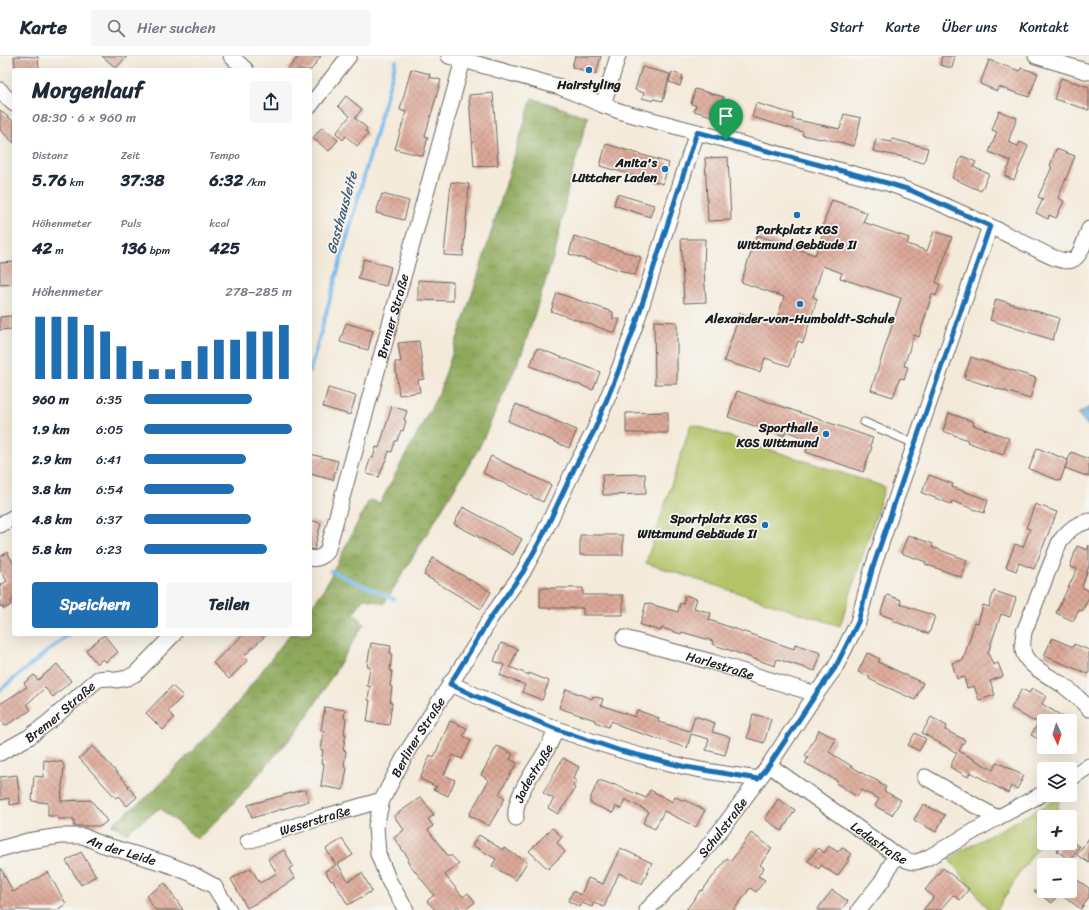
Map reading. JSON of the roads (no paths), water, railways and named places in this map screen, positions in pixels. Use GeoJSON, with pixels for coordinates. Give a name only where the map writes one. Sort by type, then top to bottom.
{"type":"FeatureCollection","features":[{"type":"Feature","properties":{"kind":"street"},"geometry":{"type":"LineString","coordinates":[[231,56],[244,68]]}},
{"type":"Feature","properties":{"kind":"street"},"geometry":{"type":"LineString","coordinates":[[312,103],[349,56]]}},
{"type":"Feature","properties":{"kind":"street"},"geometry":{"type":"LineString","coordinates":[[449,56],[463,60],[480,60],[560,87],[622,112],[910,190],[990,226],[1041,252],[1064,261],[1073,260],[1078,256],[1089,229]]}},
{"type":"Feature","properties":{"kind":"street"},"geometry":{"type":"LineString","coordinates":[[603,105],[618,56]]}},
{"type":"Feature","properties":{"kind":"street"},"geometry":{"type":"LineString","coordinates":[[1036,56],[1089,72]]}},
{"type":"Feature","properties":{"kind":"street","name":"Bremer Straße"},"geometry":{"type":"LineString","coordinates":[[312,559],[321,558],[327,552],[463,60]]}},
{"type":"Feature","properties":{"kind":"street"},"geometry":{"type":"LineString","coordinates":[[0,90],[12,102]]}},
{"type":"Feature","properties":{"kind":"street","name":"Berliner Straße"},"geometry":{"type":"LineString","coordinates":[[406,910],[389,881],[378,854],[376,826],[382,800],[408,750],[489,620],[523,572],[543,535],[575,467],[594,431],[636,323],[697,132]]}},
{"type":"Feature","properties":{"kind":"street","name":"Schulstraße"},"geometry":{"type":"LineString","coordinates":[[646,910],[700,856],[769,765],[835,668],[858,622],[872,570],[990,226]]}},
{"type":"Feature","properties":{"kind":"street"},"geometry":{"type":"LineString","coordinates":[[0,525],[12,518]]}},
{"type":"Feature","properties":{"kind":"street"},"geometry":{"type":"LineString","coordinates":[[1089,521],[1080,523],[1068,530],[1060,541],[1024,632],[1022,644],[1025,656],[1033,666],[1064,687],[1082,701],[1089,709]]}},
{"type":"Feature","properties":{"kind":"street","name":"Bremer Straße"},"geometry":{"type":"LineString","coordinates":[[0,753],[29,736],[50,721],[98,679],[107,678],[117,680],[127,678],[135,674],[172,636]]}},
{"type":"Feature","properties":{"kind":"street","name":"Harlestraße"},"geometry":{"type":"LineString","coordinates":[[624,638],[712,662],[816,694]]}},
{"type":"Feature","properties":{"kind":"street"},"geometry":{"type":"LineString","coordinates":[[450,684],[556,729],[621,751],[694,768],[758,779]]}},
{"type":"Feature","properties":{"kind":"street","name":"Jadestraße"},"geometry":{"type":"LineString","coordinates":[[516,818],[515,811],[519,796],[547,749],[556,729]]}},
{"type":"Feature","properties":{"kind":"street","name":"Ledastraße"},"geometry":{"type":"LineString","coordinates":[[769,765],[896,854],[911,862],[918,862],[929,857],[1037,797]]}},
{"type":"Feature","properties":{"kind":"street"},"geometry":{"type":"LineString","coordinates":[[1077,774],[1089,766]]}},
{"type":"Feature","properties":{"kind":"street"},"geometry":{"type":"LineString","coordinates":[[925,777],[997,818]]}},
{"type":"Feature","properties":{"kind":"street","name":"Weserstraße"},"geometry":{"type":"LineString","coordinates":[[248,841],[382,800]]}},
{"type":"Feature","properties":{"kind":"street","name":"An der Leide"},"geometry":{"type":"LineString","coordinates":[[0,849],[28,841],[60,836],[83,836],[101,844],[167,864],[190,873],[214,886],[229,910]]}},
{"type":"Feature","properties":{"kind":"street"},"geometry":{"type":"LineString","coordinates":[[859,910],[882,881],[896,854]]}},
{"type":"Feature","properties":{"kind":"lane"},"geometry":{"type":"LineString","coordinates":[[864,422],[915,444]]}},
{"type":"Feature","properties":{"kind":"water"},"geometry":{"type":"Polygon","coordinates":[[[1089,407],[1089,427],[1078,414],[1089,407]]]}},
{"type":"Feature","properties":{"kind":"waterway","name":"Gasthausleite"},"geometry":{"type":"LineString","coordinates":[[312,364],[396,61]]}},
{"type":"Feature","properties":{"kind":"waterway"},"geometry":{"type":"LineString","coordinates":[[331,571],[394,599]]}},
{"type":"Feature","properties":{"kind":"waterway","name":"Gasthausleite"},"geometry":{"type":"LineString","coordinates":[[0,690],[67,636]]}},
{"type":"Feature","properties":{"kind":"place","name":"Hairstyling"},"geometry":{"type":"Point","coordinates":[589,70]}},
{"type":"Feature","properties":{"kind":"place","name":"Anita's Lüttcher Laden"},"geometry":{"type":"Point","coordinates":[665,169]}},
{"type":"Feature","properties":{"kind":"place","name":"Parkplatz KGS Wittmund Gebäude II"},"geometry":{"type":"Point","coordinates":[797,215]}},
{"type":"Feature","properties":{"kind":"place","name":"Alexander-von-Humboldt-Schule"},"geometry":{"type":"Point","coordinates":[800,304]}},
{"type":"Feature","properties":{"kind":"place","name":"Sporthalle KGS Wittmund"},"geometry":{"type":"Point","coordinates":[826,434]}},
{"type":"Feature","properties":{"kind":"place","name":"Sportplatz KGS Wittmund Gebäude II"},"geometry":{"type":"Point","coordinates":[765,525]}}]}
